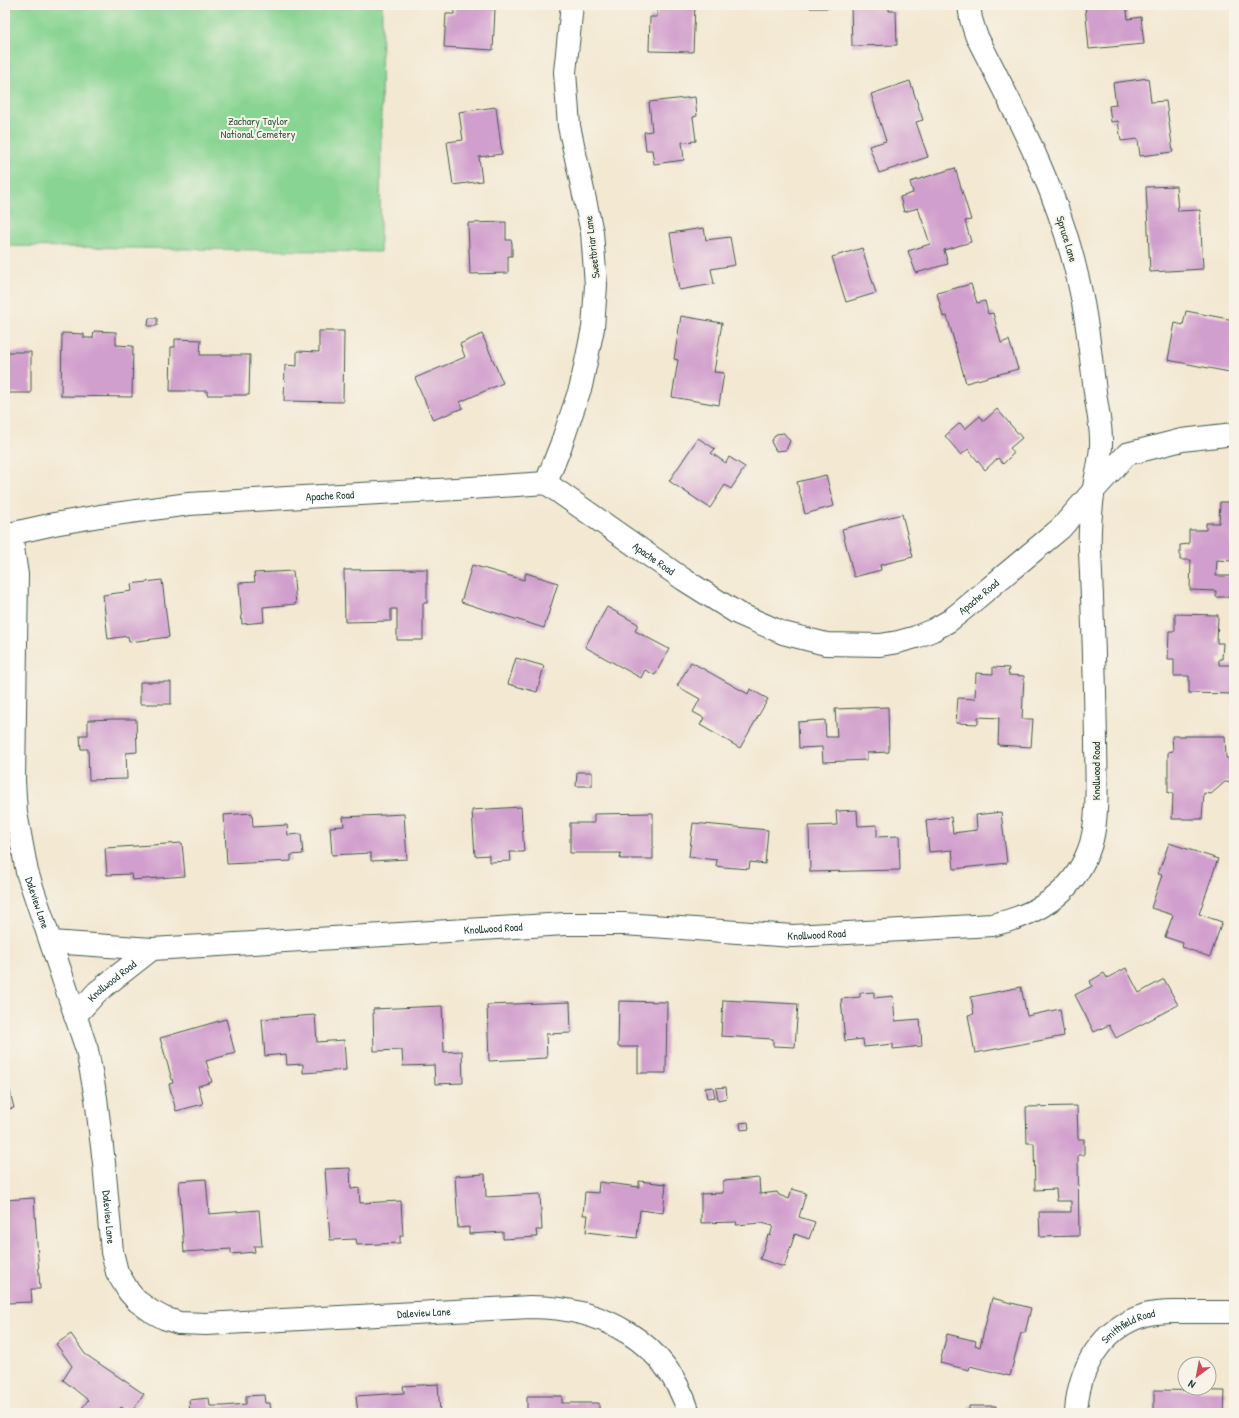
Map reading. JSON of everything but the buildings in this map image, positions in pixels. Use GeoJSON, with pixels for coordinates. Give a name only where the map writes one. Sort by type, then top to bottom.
{"type":"FeatureCollection","features":[{"type":"Feature","properties":{"kind":"street","name":"Sweetbriar Lane"},"geometry":{"type":"LineString","coordinates":[[546,483],[561,445],[581,386],[593,328],[596,285],[592,232],[569,126],[565,72],[572,5]]}},
{"type":"Feature","properties":{"kind":"street","name":"Spruce Lane"},"geometry":{"type":"LineString","coordinates":[[969,5],[970,19],[976,35],[1028,137],[1054,202],[1075,267],[1088,332],[1101,442],[1094,490]]}},
{"type":"Feature","properties":{"kind":"street","name":"Apache Road"},"geometry":{"type":"LineString","coordinates":[[8,534],[100,516],[190,504],[303,496],[546,483],[683,580],[737,613],[783,633],[826,644],[880,645],[898,642],[933,630],[949,621],[1061,528],[1127,454],[1182,440],[1234,434]]}},
{"type":"Feature","properties":{"kind":"street","name":"Knollwood Road"},"geometry":{"type":"LineString","coordinates":[[51,942],[152,949],[565,924],[624,924],[793,936],[992,926],[1010,922],[1046,905],[1058,896],[1074,878],[1083,864],[1093,834],[1096,766],[1094,639],[1090,547],[1094,490]]}},
{"type":"Feature","properties":{"kind":"street","name":"Daleview Lane"},"geometry":{"type":"LineString","coordinates":[[8,534],[17,575],[14,781],[16,813],[27,872],[76,1016],[86,1050],[96,1098],[104,1163],[112,1252],[117,1272],[129,1292],[150,1311],[179,1323],[206,1324],[530,1307],[568,1309],[616,1325],[636,1338],[650,1350],[670,1374],[685,1400],[689,1413]]}},
{"type":"Feature","properties":{"kind":"street","name":"Knollwood Road"},"geometry":{"type":"LineString","coordinates":[[76,1016],[97,992],[152,949]]}},
{"type":"Feature","properties":{"kind":"street","name":"Smithfield Road"},"geometry":{"type":"LineString","coordinates":[[1076,1413],[1078,1392],[1088,1362],[1097,1347],[1113,1332],[1128,1322],[1145,1314],[1163,1312],[1234,1312]]}},
{"type":"Feature","properties":{"kind":"green space","name":"Zachary Taylor National Cemetery"},"geometry":{"type":"Polygon","coordinates":[[[5,5],[382,5],[380,252],[5,246],[5,5]]]}}]}
